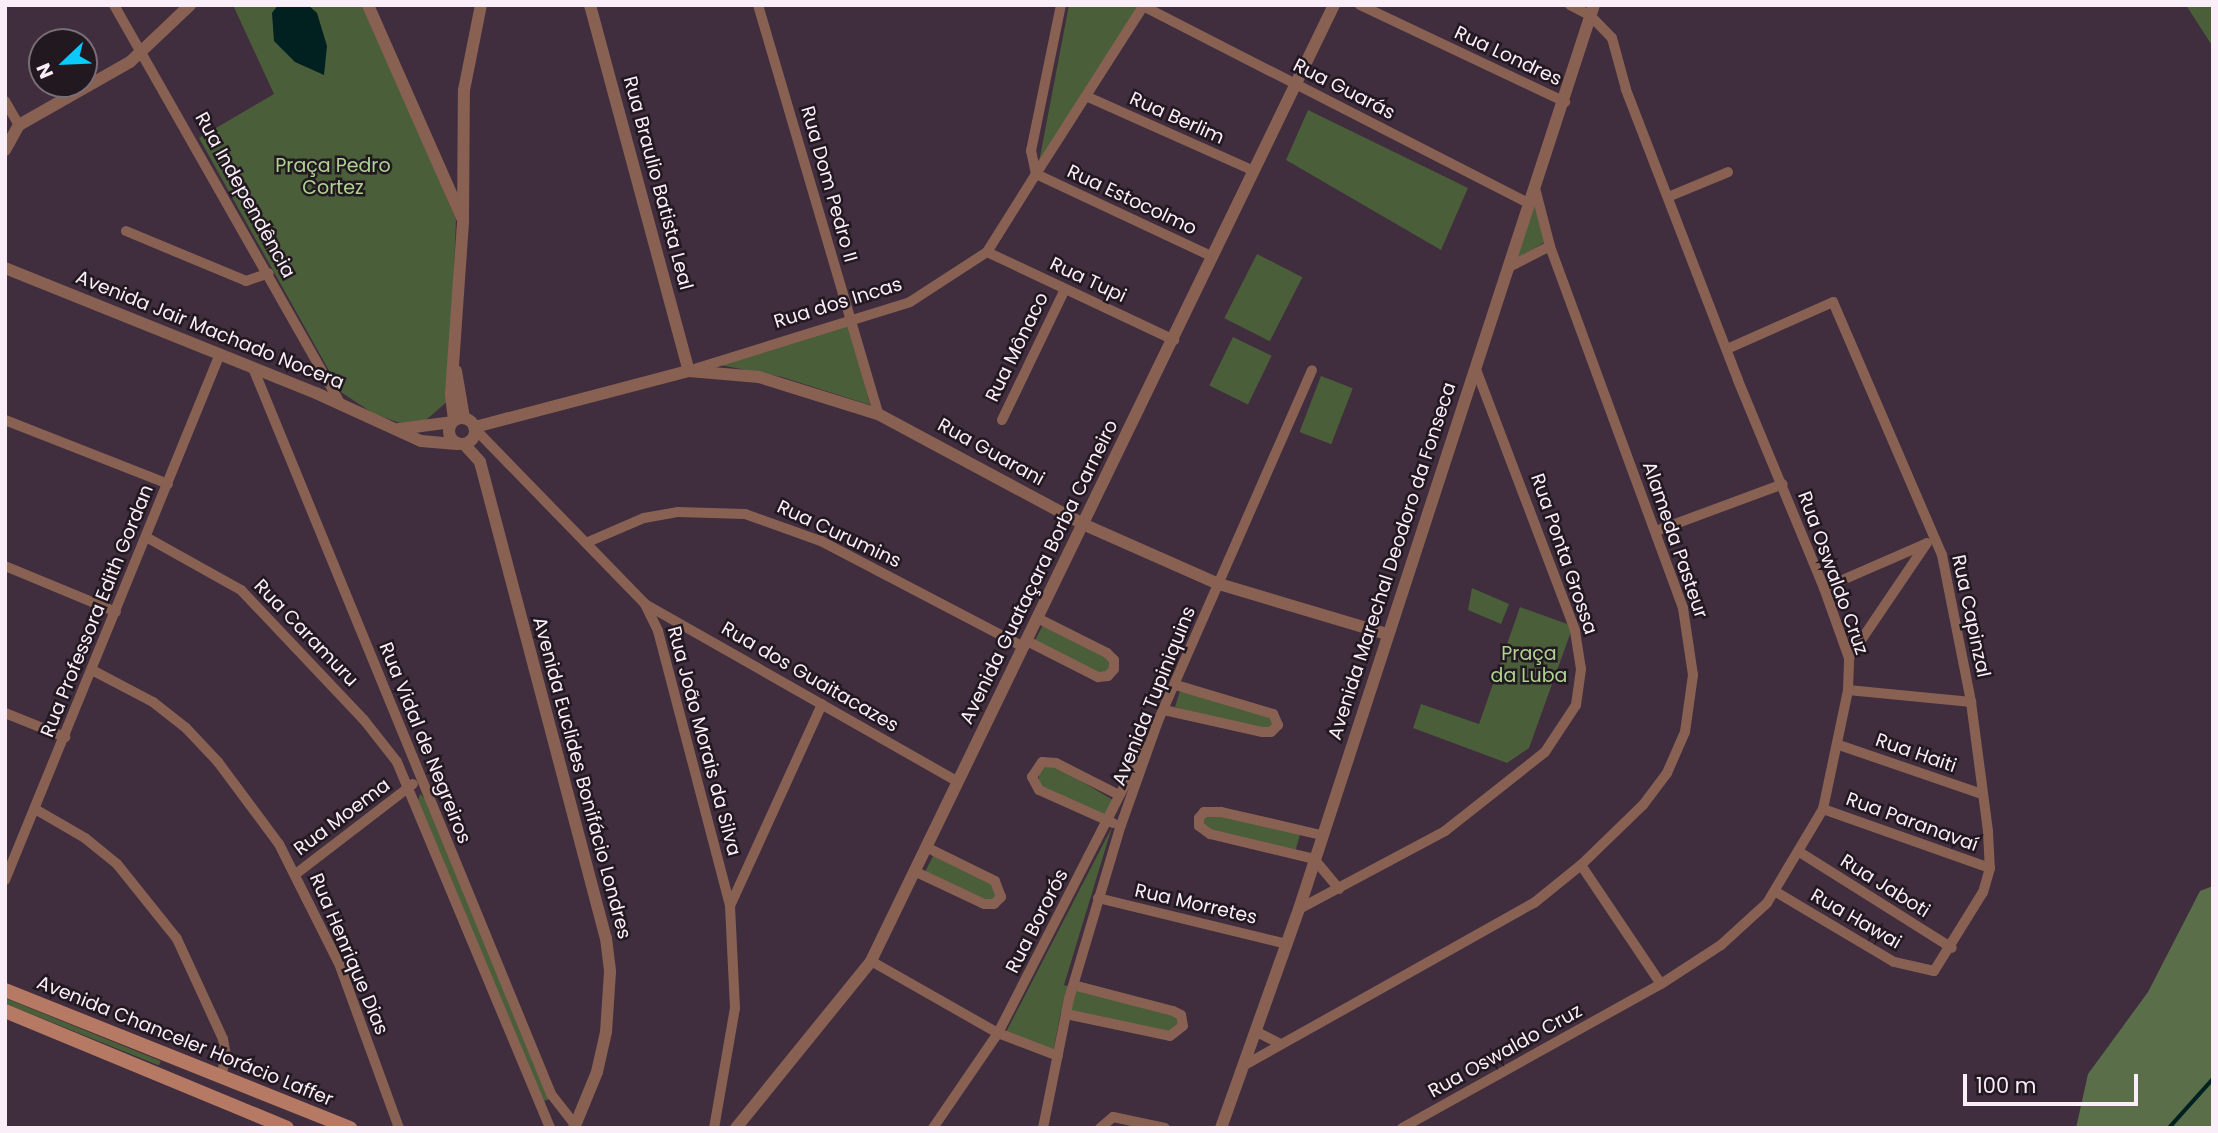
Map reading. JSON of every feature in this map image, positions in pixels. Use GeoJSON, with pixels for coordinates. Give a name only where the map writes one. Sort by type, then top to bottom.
{"type":"FeatureCollection","features":[{"type":"Feature","properties":{"kind":"main road","name":"Avenida Chanceler Horácio Laffer"},"geometry":{"type":"LineString","coordinates":[[5,990],[350,1128]]}},
{"type":"Feature","properties":{"kind":"main road","name":"Avenida Chanceler Horácio Laffer"},"geometry":{"type":"LineString","coordinates":[[5,1011],[264,1124],[287,1128]]}},
{"type":"Feature","properties":{"kind":"street","name":"Rua Independência"},"geometry":{"type":"LineString","coordinates":[[114,5],[144,52],[341,404]]}},
{"type":"Feature","properties":{"kind":"street"},"geometry":{"type":"LineString","coordinates":[[12,131],[144,52],[190,5]]}},
{"type":"Feature","properties":{"kind":"street"},"geometry":{"type":"LineString","coordinates":[[368,5],[463,221]]}},
{"type":"Feature","properties":{"kind":"street"},"geometry":{"type":"LineString","coordinates":[[399,429],[457,420],[475,429],[472,440],[460,444],[449,436],[457,420],[464,90],[481,5]]}},
{"type":"Feature","properties":{"kind":"street","name":"Rua Braulio Batista Leal"},"geometry":{"type":"LineString","coordinates":[[590,5],[689,371]]}},
{"type":"Feature","properties":{"kind":"street","name":"Rua Dom Pedro II"},"geometry":{"type":"LineString","coordinates":[[758,5],[878,414]]}},
{"type":"Feature","properties":{"kind":"street"},"geometry":{"type":"LineString","coordinates":[[1036,174],[1031,151],[1061,5]]}},
{"type":"Feature","properties":{"kind":"street","name":"Avenida Guataçara Borba Carneiro"},"geometry":{"type":"LineString","coordinates":[[736,1128],[871,961],[1174,340],[1293,83],[1334,5]]}},
{"type":"Feature","properties":{"kind":"street","name":"Rua Londres"},"geometry":{"type":"LineString","coordinates":[[1360,5],[1565,102]]}},
{"type":"Feature","properties":{"kind":"street"},"geometry":{"type":"LineString","coordinates":[[1570,5],[1592,10]]}},
{"type":"Feature","properties":{"kind":"street","name":"Rua dos Incas"},"geometry":{"type":"LineString","coordinates":[[475,429],[689,371],[910,302],[987,252],[1088,97],[1143,6]]}},
{"type":"Feature","properties":{"kind":"street","name":"Rua Guarás"},"geometry":{"type":"LineString","coordinates":[[1143,6],[1530,204]]}},
{"type":"Feature","properties":{"kind":"street","name":"Avenida Marechal Deodoro da Fonseca"},"geometry":{"type":"LineString","coordinates":[[1221,1128],[1299,909],[1387,634],[1565,102],[1592,10]]}},
{"type":"Feature","properties":{"kind":"street","name":"Rua Oswaldo Cruz"},"geometry":{"type":"LineString","coordinates":[[1402,1128],[1661,984],[1721,945],[1776,892],[1801,853],[1823,809],[1839,745],[1848,690],[1849,658],[1824,588],[1626,89],[1612,38],[1592,10]]}},
{"type":"Feature","properties":{"kind":"street","name":"Rua Berlim"},"geometry":{"type":"LineString","coordinates":[[1088,97],[1252,170]]}},
{"type":"Feature","properties":{"kind":"street"},"geometry":{"type":"LineString","coordinates":[[5,101],[12,131],[5,150]]}},
{"type":"Feature","properties":{"kind":"street"},"geometry":{"type":"LineString","coordinates":[[1668,197],[1728,172]]}},
{"type":"Feature","properties":{"kind":"street","name":"Rua Estocolmo"},"geometry":{"type":"LineString","coordinates":[[1036,174],[1213,257]]}},
{"type":"Feature","properties":{"kind":"street","name":"Alameda Pasteur"},"geometry":{"type":"LineString","coordinates":[[1243,1066],[1484,933],[1581,865],[1643,805],[1667,773],[1685,732],[1691,702],[1690,645],[1681,600],[1550,246],[1535,188]]}},
{"type":"Feature","properties":{"kind":"street"},"geometry":{"type":"LineString","coordinates":[[126,231],[246,281],[269,273]]}},
{"type":"Feature","properties":{"kind":"street"},"geometry":{"type":"LineString","coordinates":[[1509,267],[1550,246]]}},
{"type":"Feature","properties":{"kind":"street","name":"Rua Tupi"},"geometry":{"type":"LineString","coordinates":[[987,252],[1174,340]]}},
{"type":"Feature","properties":{"kind":"street","name":"Avenida Jair Machado Nocera"},"geometry":{"type":"LineString","coordinates":[[5,268],[220,354],[430,443],[460,444]]}},
{"type":"Feature","properties":{"kind":"street","name":"Rua Mônaco"},"geometry":{"type":"LineString","coordinates":[[1002,420],[1065,289]]}},
{"type":"Feature","properties":{"kind":"street","name":"Rua Capinzal"},"geometry":{"type":"LineString","coordinates":[[1727,349],[1833,302],[1931,541],[1952,597],[1971,702],[1990,868],[1983,892],[1952,948]]}},
{"type":"Feature","properties":{"kind":"street","name":"Rua Professora Edith Gordan"},"geometry":{"type":"LineString","coordinates":[[5,880],[220,354]]}},
{"type":"Feature","properties":{"kind":"street","name":"Rua Vidal de Negreiros"},"geometry":{"type":"LineString","coordinates":[[253,368],[551,1094],[574,1126]]}},
{"type":"Feature","properties":{"kind":"street","name":"Rua Ponta Grossa"},"geometry":{"type":"LineString","coordinates":[[1299,909],[1445,831],[1545,752],[1576,705],[1581,669],[1575,630],[1476,369]]}},
{"type":"Feature","properties":{"kind":"street","name":"Avenida Tupiniquins"},"geometry":{"type":"LineString","coordinates":[[1043,1128],[1073,985],[1121,825],[1158,721],[1312,370]]}},
{"type":"Feature","properties":{"kind":"street","name":"Rua Guarani"},"geometry":{"type":"LineString","coordinates":[[689,371],[759,377],[878,414],[1085,525],[1219,584],[1387,634]]}},
{"type":"Feature","properties":{"kind":"street"},"geometry":{"type":"LineString","coordinates":[[5,420],[167,484]]}},
{"type":"Feature","properties":{"kind":"street","name":"Rua João Morais da Silva"},"geometry":{"type":"LineString","coordinates":[[475,429],[645,604],[671,671],[730,906],[735,1008],[714,1128]]}},
{"type":"Feature","properties":{"kind":"street","name":"Avenida Euclides Bonifácio Londres"},"geometry":{"type":"LineString","coordinates":[[460,444],[480,462],[606,938],[610,972],[606,1032],[597,1072],[574,1126]]}},
{"type":"Feature","properties":{"kind":"street"},"geometry":{"type":"LineString","coordinates":[[1656,531],[1783,484]]}},
{"type":"Feature","properties":{"kind":"street","name":"Rua Curumins"},"geometry":{"type":"LineString","coordinates":[[587,542],[644,518],[678,512],[745,514],[821,541],[1025,644],[1098,677],[1108,676],[1114,668],[1114,660],[1107,653],[1037,618]]}},
{"type":"Feature","properties":{"kind":"street","name":"Rua Caramuru"},"geometry":{"type":"LineString","coordinates":[[146,537],[222,576],[262,610],[364,720],[397,762],[409,788]]}},
{"type":"Feature","properties":{"kind":"street"},"geometry":{"type":"LineString","coordinates":[[1824,588],[1931,541]]}},
{"type":"Feature","properties":{"kind":"street"},"geometry":{"type":"LineString","coordinates":[[1849,658],[1931,541]]}},
{"type":"Feature","properties":{"kind":"street"},"geometry":{"type":"LineString","coordinates":[[5,566],[116,612]]}},
{"type":"Feature","properties":{"kind":"street","name":"Rua dos Guaitacazes"},"geometry":{"type":"LineString","coordinates":[[645,604],[957,780]]}},
{"type":"Feature","properties":{"kind":"street","name":"Rua Henrique Dias"},"geometry":{"type":"LineString","coordinates":[[92,670],[153,702],[186,728],[248,799],[297,873],[340,966],[399,1128]]}},
{"type":"Feature","properties":{"kind":"street"},"geometry":{"type":"LineString","coordinates":[[1164,709],[1262,732],[1271,732],[1278,725],[1273,713],[1176,685]]}},
{"type":"Feature","properties":{"kind":"street"},"geometry":{"type":"LineString","coordinates":[[1848,690],[1971,702]]}},
{"type":"Feature","properties":{"kind":"street"},"geometry":{"type":"LineString","coordinates":[[730,906],[822,704]]}},
{"type":"Feature","properties":{"kind":"street"},"geometry":{"type":"LineString","coordinates":[[5,713],[65,737]]}},
{"type":"Feature","properties":{"kind":"street","name":"Rua Bororós"},"geometry":{"type":"LineString","coordinates":[[933,1128],[998,1033],[1158,721]]}},
{"type":"Feature","properties":{"kind":"street","name":"Rua Haiti"},"geometry":{"type":"LineString","coordinates":[[1839,745],[1982,794]]}},
{"type":"Feature","properties":{"kind":"street"},"geometry":{"type":"LineString","coordinates":[[1119,794],[1056,763],[1042,762],[1032,777],[1039,790],[1107,822],[1121,825]]}},
{"type":"Feature","properties":{"kind":"street","name":"Rua Moema"},"geometry":{"type":"LineString","coordinates":[[297,873],[420,778]]}},
{"type":"Feature","properties":{"kind":"street","name":"Rua Vidal de Negreiros"},"geometry":{"type":"LineString","coordinates":[[409,788],[550,1128]]}},
{"type":"Feature","properties":{"kind":"street"},"geometry":{"type":"LineString","coordinates":[[35,809],[85,838],[117,864],[177,939],[223,1039],[226,1056],[221,1076]]}},
{"type":"Feature","properties":{"kind":"street","name":"Rua Paranavaí"},"geometry":{"type":"LineString","coordinates":[[1823,809],[1990,868]]}},
{"type":"Feature","properties":{"kind":"street"},"geometry":{"type":"LineString","coordinates":[[1321,835],[1221,811],[1204,812],[1199,818],[1199,826],[1210,834],[1314,859],[1339,890]]}},
{"type":"Feature","properties":{"kind":"street"},"geometry":{"type":"LineString","coordinates":[[914,871],[984,904],[994,904],[1002,897],[995,881],[926,847]]}},
{"type":"Feature","properties":{"kind":"street","name":"Rua Jaboti"},"geometry":{"type":"LineString","coordinates":[[1801,853],[1952,948]]}},
{"type":"Feature","properties":{"kind":"street"},"geometry":{"type":"LineString","coordinates":[[1581,865],[1661,984]]}},
{"type":"Feature","properties":{"kind":"street","name":"Rua Hawai"},"geometry":{"type":"LineString","coordinates":[[1776,892],[1894,962],[1915,970],[1934,971],[1952,948]]}},
{"type":"Feature","properties":{"kind":"street","name":"Rua Morretes"},"geometry":{"type":"LineString","coordinates":[[1098,898],[1287,944]]}},
{"type":"Feature","properties":{"kind":"street"},"geometry":{"type":"LineString","coordinates":[[871,961],[998,1033],[1058,1056]]}},
{"type":"Feature","properties":{"kind":"street"},"geometry":{"type":"LineString","coordinates":[[1066,1014],[1170,1036],[1183,1026],[1181,1015],[1173,1011],[1073,985]]}},
{"type":"Feature","properties":{"kind":"street"},"geometry":{"type":"LineString","coordinates":[[1255,1031],[1280,1044]]}},
{"type":"Feature","properties":{"kind":"street"},"geometry":{"type":"LineString","coordinates":[[1100,1128],[1113,1117],[1165,1128]]}},
{"type":"Feature","properties":{"kind":"green space","name":"Praça Pedro Cortez"},"geometry":{"type":"Polygon","coordinates":[[[233,5],[364,5],[456,220],[449,400],[426,420],[400,423],[374,414],[341,392],[199,138],[274,94],[233,5]]]}},
{"type":"Feature","properties":{"kind":"green space"},"geometry":{"type":"Polygon","coordinates":[[[1069,5],[1139,5],[1039,162],[1069,5]]]}},
{"type":"Feature","properties":{"kind":"green space"},"geometry":{"type":"Polygon","coordinates":[[[2186,5],[2213,5],[2213,48],[2211,44],[2186,5]]]}},
{"type":"Feature","properties":{"kind":"green space"},"geometry":{"type":"Polygon","coordinates":[[[1308,110],[1468,188],[1441,250],[1286,160],[1308,110]]]}},
{"type":"Feature","properties":{"kind":"green space"},"geometry":{"type":"Polygon","coordinates":[[[1536,201],[1545,242],[1514,260],[1536,201]]]}},
{"type":"Feature","properties":{"kind":"green space"},"geometry":{"type":"Polygon","coordinates":[[[1257,254],[1302,277],[1270,341],[1224,318],[1257,254]]]}},
{"type":"Feature","properties":{"kind":"green space"},"geometry":{"type":"Polygon","coordinates":[[[850,325],[870,405],[782,377],[715,364],[850,325]]]}},
{"type":"Feature","properties":{"kind":"green space"},"geometry":{"type":"Polygon","coordinates":[[[1233,337],[1272,356],[1248,404],[1209,386],[1233,337]]]}},
{"type":"Feature","properties":{"kind":"green space"},"geometry":{"type":"Polygon","coordinates":[[[1321,376],[1353,388],[1331,444],[1299,432],[1321,376]]]}},
{"type":"Feature","properties":{"kind":"green space"},"geometry":{"type":"Polygon","coordinates":[[[1472,588],[1509,604],[1501,624],[1468,610],[1472,588]]]}},
{"type":"Feature","properties":{"kind":"green space","name":"Praça da Luba"},"geometry":{"type":"Polygon","coordinates":[[[1520,607],[1573,626],[1529,748],[1507,763],[1413,728],[1421,704],[1479,724],[1520,607]]]}},
{"type":"Feature","properties":{"kind":"green space"},"geometry":{"type":"Polygon","coordinates":[[[1044,623],[1106,654],[1114,664],[1104,676],[1033,644],[1044,623]]]}},
{"type":"Feature","properties":{"kind":"green space"},"geometry":{"type":"Polygon","coordinates":[[[1180,691],[1270,716],[1275,726],[1262,729],[1175,707],[1180,691]]]}},
{"type":"Feature","properties":{"kind":"green space"},"geometry":{"type":"Polygon","coordinates":[[[1052,764],[1113,800],[1104,819],[1039,787],[1039,770],[1052,764]]]}},
{"type":"Feature","properties":{"kind":"green space"},"geometry":{"type":"Polygon","coordinates":[[[420,794],[425,798],[550,1099],[541,1102],[418,801],[420,794]]]}},
{"type":"Feature","properties":{"kind":"green space"},"geometry":{"type":"Polygon","coordinates":[[[1211,813],[1300,834],[1295,853],[1203,828],[1203,817],[1211,813]]]}},
{"type":"Feature","properties":{"kind":"green space"},"geometry":{"type":"Polygon","coordinates":[[[1112,827],[1064,985],[1172,1013],[1181,1021],[1169,1034],[1061,1011],[1053,1052],[1005,1034],[1112,827]]]}},
{"type":"Feature","properties":{"kind":"green space"},"geometry":{"type":"Polygon","coordinates":[[[935,852],[1000,889],[993,903],[924,874],[935,852]]]}},
{"type":"Feature","properties":{"kind":"green space"},"geometry":{"type":"Polygon","coordinates":[[[2213,886],[2213,1128],[2076,1128],[2088,1074],[2148,992],[2200,891],[2213,886]]]}},
{"type":"Feature","properties":{"kind":"green space"},"geometry":{"type":"Polygon","coordinates":[[[5,998],[161,1061],[159,1066],[5,1003],[5,998]]]}},
{"type":"Feature","properties":{"kind":"shaded area"},"geometry":{"type":"Polygon","coordinates":[[[278,5],[308,5],[317,13],[327,46],[324,75],[295,62],[274,41],[272,13],[278,5]]]}},
{"type":"Feature","properties":{"kind":"waterway"},"geometry":{"type":"LineString","coordinates":[[2169,1128],[2213,1079]]}}]}
